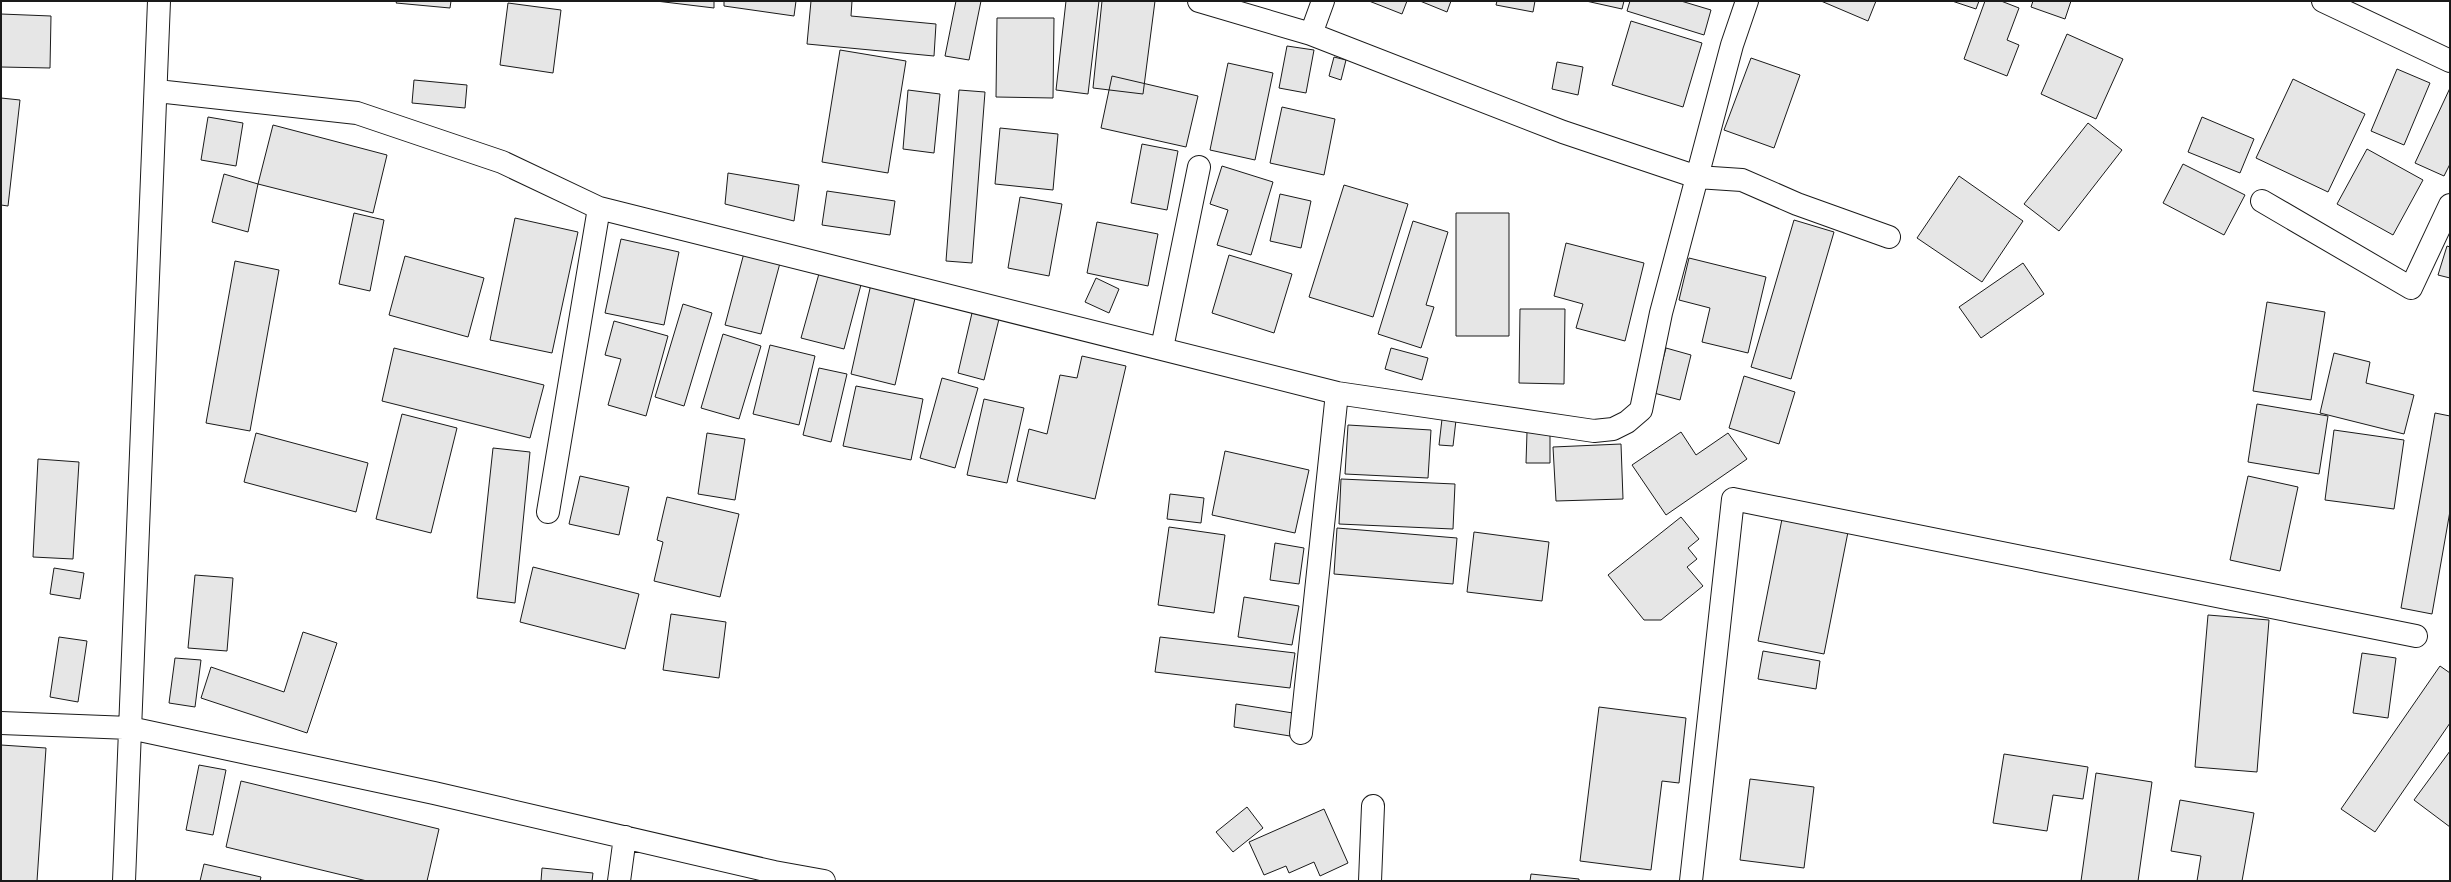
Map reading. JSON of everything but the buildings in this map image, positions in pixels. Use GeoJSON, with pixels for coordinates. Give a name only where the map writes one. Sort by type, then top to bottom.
{"type":"FeatureCollection","features":[{"type":"Feature","properties":{"kind":"street"},"geometry":{"type":"LineString","coordinates":[[124,881],[160,1]]}},
{"type":"Feature","properties":{"kind":"street"},"geometry":{"type":"LineString","coordinates":[[1199,1],[1311,34],[1563,132],[1697,178],[1742,180],[1797,204],[1889,237]]}},
{"type":"Feature","properties":{"kind":"street"},"geometry":{"type":"LineString","coordinates":[[1311,34],[1323,1]]}},
{"type":"Feature","properties":{"kind":"street"},"geometry":{"type":"LineString","coordinates":[[157,91],[357,113],[502,162],[599,208],[1337,393],[1594,430],[1613,429],[1627,422],[1641,410],[1661,313],[1732,45],[1747,1]]}},
{"type":"Feature","properties":{"kind":"street"},"geometry":{"type":"LineString","coordinates":[[2323,1],[2450,61]]}},
{"type":"Feature","properties":{"kind":"street"},"geometry":{"type":"LineString","coordinates":[[1162,348],[1199,167]]}},
{"type":"Feature","properties":{"kind":"street"},"geometry":{"type":"LineString","coordinates":[[2262,201],[2411,288],[2450,205]]}},
{"type":"Feature","properties":{"kind":"street"},"geometry":{"type":"LineString","coordinates":[[548,512],[599,208]]}},
{"type":"Feature","properties":{"kind":"street"},"geometry":{"type":"LineString","coordinates":[[1301,733],[1337,393]]}},
{"type":"Feature","properties":{"kind":"street"},"geometry":{"type":"LineString","coordinates":[[1691,881],[1733,499],[2416,636]]}},
{"type":"Feature","properties":{"kind":"street"},"geometry":{"type":"LineString","coordinates":[[1,723],[130,728],[434,793],[824,881]]}},
{"type":"Feature","properties":{"kind":"street"},"geometry":{"type":"LineString","coordinates":[[1370,881],[1373,806]]}},
{"type":"Feature","properties":{"kind":"street"},"geometry":{"type":"LineString","coordinates":[[619,881],[625,837]]}}]}
